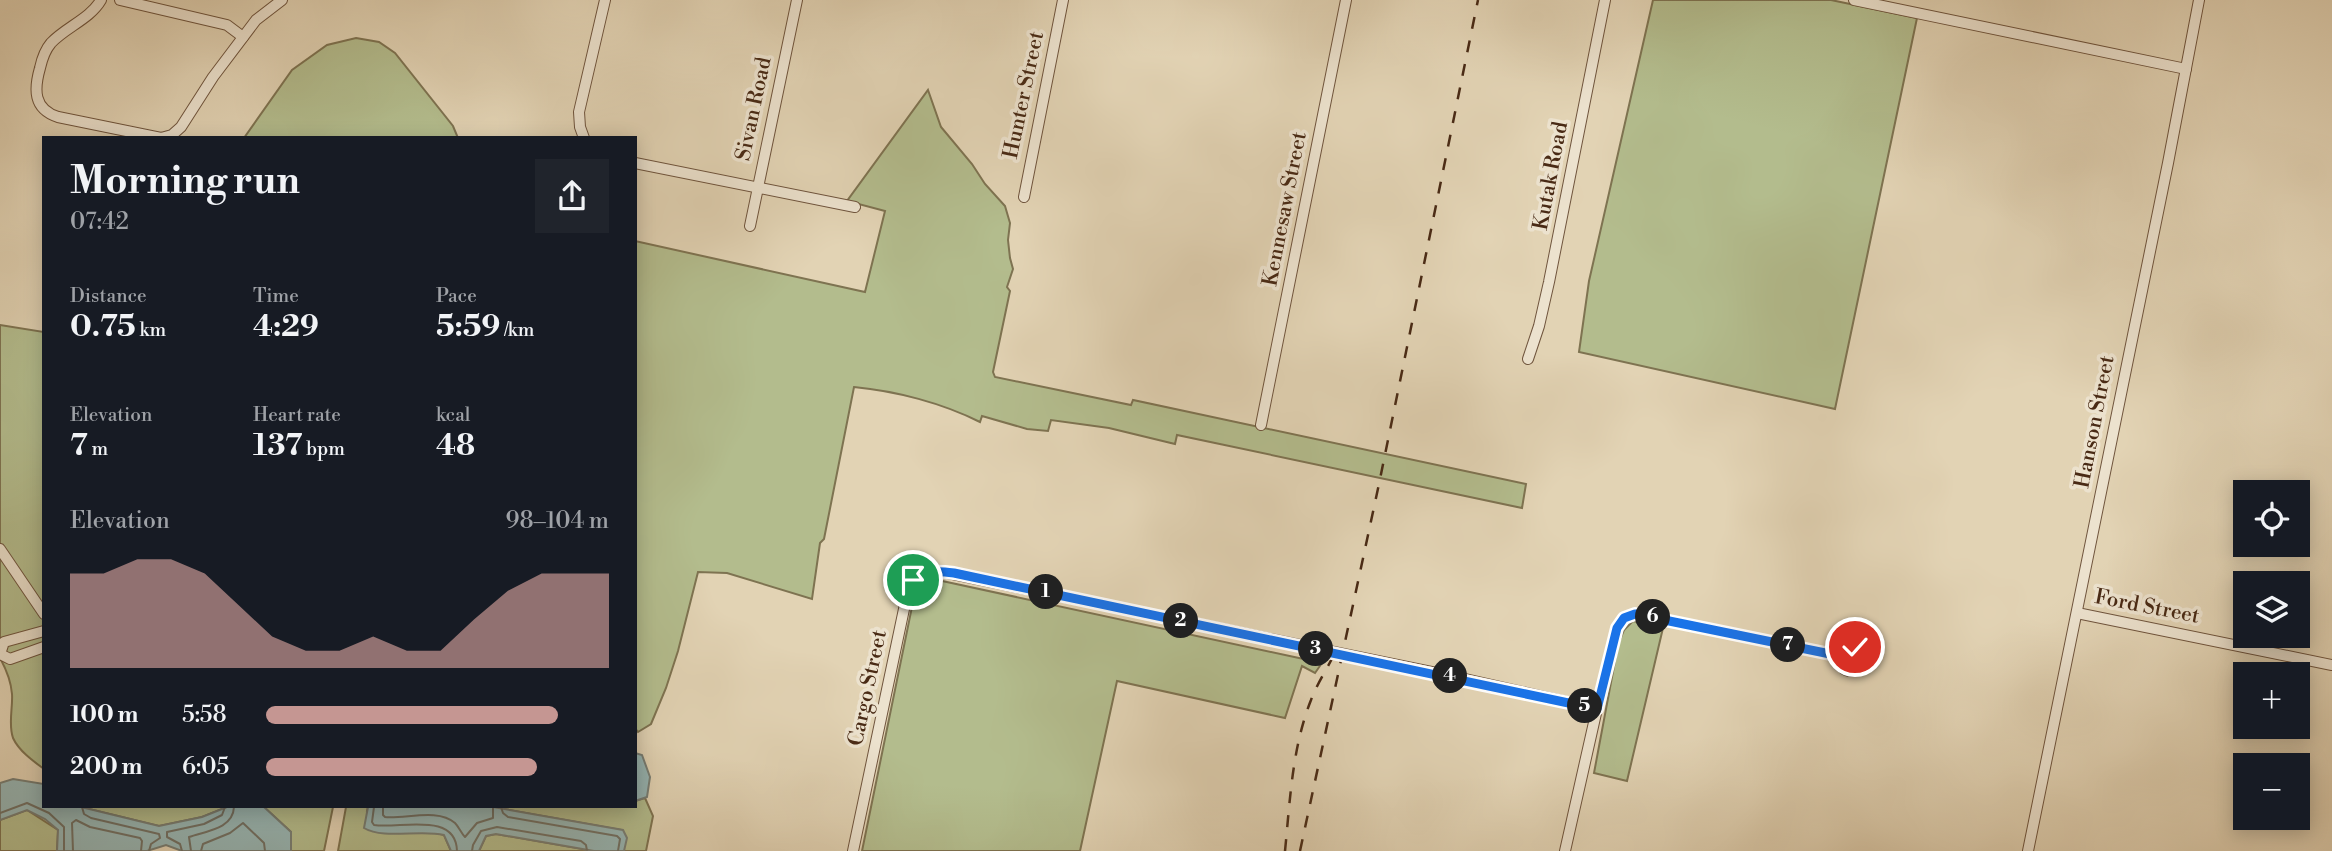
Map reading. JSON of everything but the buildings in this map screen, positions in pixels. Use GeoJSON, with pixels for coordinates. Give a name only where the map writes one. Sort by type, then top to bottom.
{"type":"FeatureCollection","features":[{"type":"Feature","properties":{"kind":"street"},"geometry":{"type":"LineString","coordinates":[[101,0],[92,12],[53,41],[44,54],[35,93],[40,106],[51,114],[151,136]]}},
{"type":"Feature","properties":{"kind":"street"},"geometry":{"type":"LineString","coordinates":[[120,0],[227,25],[243,37]]}},
{"type":"Feature","properties":{"kind":"street"},"geometry":{"type":"LineString","coordinates":[[169,136],[181,128],[213,77],[243,37],[265,12],[282,0]]}},
{"type":"Feature","properties":{"kind":"street"},"geometry":{"type":"LineString","coordinates":[[583,136],[579,112],[605,0]]}},
{"type":"Feature","properties":{"kind":"street","name":"Sivan Road"},"geometry":{"type":"LineString","coordinates":[[750,226],[797,0]]}},
{"type":"Feature","properties":{"kind":"street","name":"Hunter Street"},"geometry":{"type":"LineString","coordinates":[[1024,197],[1063,0]]}},
{"type":"Feature","properties":{"kind":"street","name":"Kennesaw Street"},"geometry":{"type":"LineString","coordinates":[[1261,425],[1346,0]]}},
{"type":"Feature","properties":{"kind":"street","name":"Kutak Road"},"geometry":{"type":"LineString","coordinates":[[1528,359],[1549,282],[1605,0]]}},
{"type":"Feature","properties":{"kind":"street"},"geometry":{"type":"LineString","coordinates":[[1854,0],[1898,4],[2186,69]]}},
{"type":"Feature","properties":{"kind":"street","name":"Hanson Street"},"geometry":{"type":"LineString","coordinates":[[2028,851],[2199,0]]}},
{"type":"Feature","properties":{"kind":"street"},"geometry":{"type":"LineString","coordinates":[[637,163],[855,207]]}},
{"type":"Feature","properties":{"kind":"street"},"geometry":{"type":"LineString","coordinates":[[0,549],[42,611]]}},
{"type":"Feature","properties":{"kind":"street","name":"Cargo Street"},"geometry":{"type":"LineString","coordinates":[[853,851],[908,590],[913,580],[922,573],[954,573],[1597,709]]}},
{"type":"Feature","properties":{"kind":"street","name":"Ford Street"},"geometry":{"type":"LineString","coordinates":[[2077,613],[2332,665]]}},
{"type":"Feature","properties":{"kind":"street"},"geometry":{"type":"LineString","coordinates":[[1565,851],[1617,628],[1624,618],[1635,614],[1840,656]]}},
{"type":"Feature","properties":{"kind":"street"},"geometry":{"type":"LineString","coordinates":[[39,631],[42,648],[10,659],[0,654],[4,642],[39,631]]}},
{"type":"Feature","properties":{"kind":"green space"},"geometry":{"type":"Polygon","coordinates":[[[1653,0],[1831,0],[1917,18],[1835,409],[1579,352],[1589,281],[1653,0]]]}},
{"type":"Feature","properties":{"kind":"green space"},"geometry":{"type":"Polygon","coordinates":[[[356,38],[379,42],[395,53],[453,126],[457,136],[245,136],[292,70],[327,45],[356,38]]]}},
{"type":"Feature","properties":{"kind":"green space"},"geometry":{"type":"Polygon","coordinates":[[[928,90],[941,127],[1005,206],[1010,223],[1008,240],[1013,269],[1007,287],[1010,291],[993,372],[995,377],[1131,405],[1133,400],[1526,484],[1522,508],[1177,435],[1175,444],[1109,428],[1051,420],[1048,431],[1027,429],[982,416],[980,422],[918,399],[854,387],[824,539],[820,543],[812,599],[727,573],[698,572],[666,688],[651,724],[638,732],[637,241],[865,292],[885,211],[847,201],[928,90]]]}},
{"type":"Feature","properties":{"kind":"green space"},"geometry":{"type":"Polygon","coordinates":[[[0,325],[42,332],[42,767],[13,738],[11,689],[0,658],[0,325]]]}},
{"type":"Feature","properties":{"kind":"green space"},"geometry":{"type":"Polygon","coordinates":[[[933,579],[1322,663],[1315,673],[1302,666],[1285,718],[1117,681],[1080,851],[862,851],[914,597],[922,584],[933,579]]]}},
{"type":"Feature","properties":{"kind":"green space"},"geometry":{"type":"Polygon","coordinates":[[[1633,621],[1663,628],[1627,781],[1594,773],[1618,645],[1624,630],[1633,621]]]}},
{"type":"Feature","properties":{"kind":"green space"},"geometry":{"type":"Polygon","coordinates":[[[645,798],[653,816],[646,851],[624,851],[622,830],[499,808],[637,808],[637,800],[645,798]]]}},
{"type":"Feature","properties":{"kind":"green space"},"geometry":{"type":"Polygon","coordinates":[[[85,808],[224,808],[202,817],[159,826],[85,808]]]}},
{"type":"Feature","properties":{"kind":"green space"},"geometry":{"type":"Polygon","coordinates":[[[265,808],[333,808],[324,851],[291,851],[291,832],[265,808]]]}},
{"type":"Feature","properties":{"kind":"green space"},"geometry":{"type":"Polygon","coordinates":[[[346,808],[368,808],[367,811],[411,832],[429,831],[444,835],[451,851],[338,851],[346,808]]]}},
{"type":"Feature","properties":{"kind":"green space"},"geometry":{"type":"Polygon","coordinates":[[[27,810],[58,830],[57,851],[0,851],[0,820],[27,810]]]}},
{"type":"Feature","properties":{"kind":"green space"},"geometry":{"type":"Polygon","coordinates":[[[496,834],[594,851],[479,851],[486,836],[496,834]]]}},
{"type":"Feature","properties":{"kind":"water"},"geometry":{"type":"Polygon","coordinates":[[[637,754],[642,755],[650,777],[647,797],[637,800],[637,754]]]}},
{"type":"Feature","properties":{"kind":"water"},"geometry":{"type":"Polygon","coordinates":[[[13,779],[42,784],[42,808],[85,808],[159,826],[202,817],[224,808],[265,808],[291,832],[291,851],[182,851],[166,845],[147,851],[57,851],[58,830],[45,819],[27,810],[0,820],[0,783],[13,779]]]}},
{"type":"Feature","properties":{"kind":"water"},"geometry":{"type":"Polygon","coordinates":[[[368,808],[499,808],[623,830],[627,838],[624,851],[594,851],[496,834],[486,836],[479,851],[451,851],[444,835],[392,834],[372,832],[364,828],[368,808]]]}},
{"type":"Feature","properties":{"kind":"railway"},"geometry":{"type":"LineString","coordinates":[[1300,851],[1379,484],[1478,0]]}},
{"type":"Feature","properties":{"kind":"railway"},"geometry":{"type":"LineString","coordinates":[[1285,851],[1300,737],[1314,693],[1338,646]]}},
{"type":"Feature","properties":{"kind":"route"},"geometry":{"type":"LineString","coordinates":[[913,580],[922,573],[954,573],[1597,709],[1617,628],[1624,618],[1635,614],[1840,656],[1843,650],[1855,647]]}}]}
